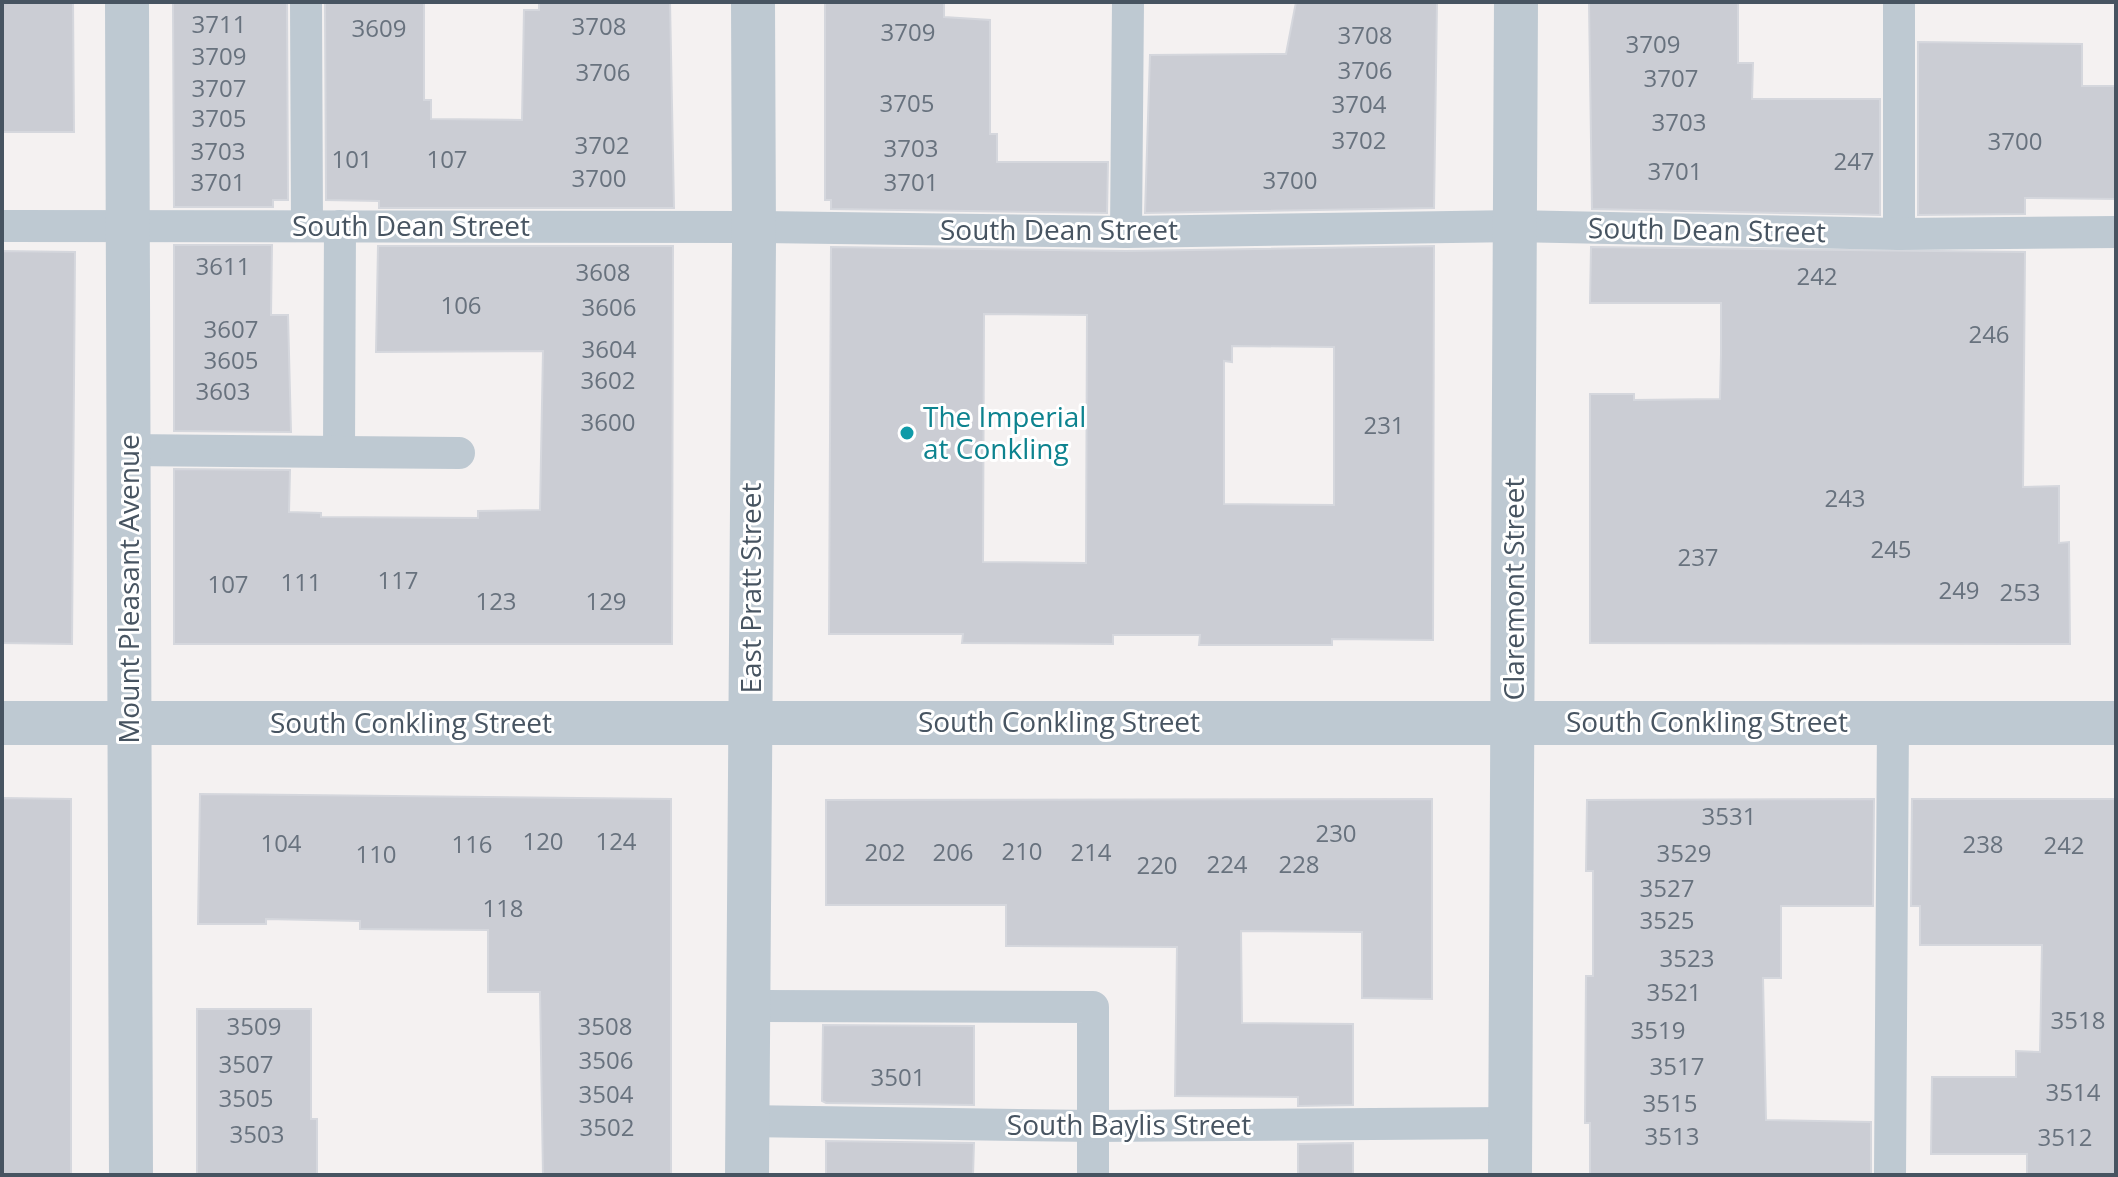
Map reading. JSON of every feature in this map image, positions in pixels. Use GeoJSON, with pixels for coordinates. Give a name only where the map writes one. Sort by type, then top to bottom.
{"type":"FeatureCollection","features":[{"type":"Feature","properties":{"kind":"street","name":"Mount Pleasant Avenue"},"geometry":{"type":"LineString","coordinates":[[127,2],[131,1175]]}},
{"type":"Feature","properties":{"kind":"street","name":"East Pratt Street"},"geometry":{"type":"LineString","coordinates":[[747,1175],[753,2]]}},
{"type":"Feature","properties":{"kind":"street","name":"Claremont Street"},"geometry":{"type":"LineString","coordinates":[[1510,1175],[1516,2]]}},
{"type":"Feature","properties":{"kind":"street","name":"South Conkling Street"},"geometry":{"type":"LineString","coordinates":[[2,723],[2116,723]]}},
{"type":"Feature","properties":{"kind":"lane"},"geometry":{"type":"LineString","coordinates":[[306,2],[307,225]]}},
{"type":"Feature","properties":{"kind":"lane"},"geometry":{"type":"LineString","coordinates":[[1126,232],[1128,2]]}},
{"type":"Feature","properties":{"kind":"lane"},"geometry":{"type":"LineString","coordinates":[[1899,2],[1899,234]]}},
{"type":"Feature","properties":{"kind":"lane","name":"South Dean Street"},"geometry":{"type":"LineString","coordinates":[[2,226],[754,227],[1126,232],[1517,226],[1899,234],[2116,232]]}},
{"type":"Feature","properties":{"kind":"lane"},"geometry":{"type":"LineString","coordinates":[[339,449],[340,226]]}},
{"type":"Feature","properties":{"kind":"lane"},"geometry":{"type":"LineString","coordinates":[[128,450],[339,449],[459,453]]}},
{"type":"Feature","properties":{"kind":"lane"},"geometry":{"type":"LineString","coordinates":[[1890,1175],[1893,723]]}},
{"type":"Feature","properties":{"kind":"lane"},"geometry":{"type":"LineString","coordinates":[[749,1006],[1093,1007],[1093,1175]]}},
{"type":"Feature","properties":{"kind":"lane","name":"South Baylis Street"},"geometry":{"type":"LineString","coordinates":[[747,1121],[1093,1126],[1510,1123]]}},
{"type":"Feature","properties":{"kind":"building"},"geometry":{"type":"Polygon","coordinates":[[[2,2],[73,2],[74,132],[2,132],[2,2]]]}},
{"type":"Feature","properties":{"kind":"building"},"geometry":{"type":"Polygon","coordinates":[[[173,2],[287,2],[288,200],[273,200],[273,207],[174,207],[173,2]]]}},
{"type":"Feature","properties":{"kind":"building"},"geometry":{"type":"Polygon","coordinates":[[[325,2],[424,2],[424,100],[431,100],[431,119],[522,120],[524,10],[539,10],[539,2],[670,2],[674,208],[379,208],[379,201],[326,200],[325,2]]]}},
{"type":"Feature","properties":{"kind":"building"},"geometry":{"type":"Polygon","coordinates":[[[825,2],[944,2],[944,17],[990,20],[990,134],[997,134],[997,162],[1108,162],[1107,213],[831,209],[831,200],[825,200],[825,2]]]}},
{"type":"Feature","properties":{"kind":"building"},"geometry":{"type":"Polygon","coordinates":[[[1296,2],[1437,2],[1434,208],[1145,213],[1150,55],[1286,54],[1296,2]]]}},
{"type":"Feature","properties":{"kind":"building"},"geometry":{"type":"Polygon","coordinates":[[[1589,2],[1738,2],[1738,63],[1753,63],[1752,99],[1880,99],[1880,215],[1592,209],[1589,2]]]}},
{"type":"Feature","properties":{"kind":"building"},"geometry":{"type":"Polygon","coordinates":[[[1918,42],[2082,44],[2082,86],[2116,86],[2116,199],[2025,198],[2025,214],[1918,215],[1918,42]]]}},
{"type":"Feature","properties":{"kind":"building"},"geometry":{"type":"Polygon","coordinates":[[[174,245],[272,245],[271,315],[288,315],[291,432],[174,431],[174,245]]]}},
{"type":"Feature","properties":{"kind":"building"},"geometry":{"type":"Polygon","coordinates":[[[378,246],[673,246],[672,644],[174,644],[174,469],[290,470],[289,512],[321,513],[321,517],[478,518],[478,511],[540,510],[543,351],[376,352],[378,246]]]}},
{"type":"Feature","properties":{"kind":"building","name":"The Imperial at Conkling"},"geometry":{"type":"Polygon","coordinates":[[[1434,246],[1433,640],[1332,639],[1332,645],[1199,645],[1200,635],[1113,635],[1113,644],[962,643],[963,634],[829,634],[831,247],[1126,251],[1434,246]],[[984,314],[983,562],[1086,563],[1087,315],[984,314]],[[1232,346],[1232,362],[1224,361],[1224,504],[1334,505],[1334,347],[1232,346]]]}},
{"type":"Feature","properties":{"kind":"building"},"geometry":{"type":"Polygon","coordinates":[[[1591,247],[2025,252],[2023,487],[2059,486],[2059,543],[2069,542],[2070,644],[1590,643],[1590,394],[1634,394],[1634,400],[1720,399],[1721,354],[1721,303],[1590,303],[1591,247]]]}},
{"type":"Feature","properties":{"kind":"building"},"geometry":{"type":"Polygon","coordinates":[[[2,251],[75,252],[72,644],[2,643],[2,251]]]}},
{"type":"Feature","properties":{"kind":"building"},"geometry":{"type":"Polygon","coordinates":[[[200,794],[671,799],[671,1175],[543,1175],[540,992],[488,992],[488,930],[360,929],[360,921],[266,919],[266,924],[198,924],[200,794]]]}},
{"type":"Feature","properties":{"kind":"building"},"geometry":{"type":"Polygon","coordinates":[[[2,798],[71,799],[71,1175],[2,1175],[2,798]]]}},
{"type":"Feature","properties":{"kind":"building"},"geometry":{"type":"Polygon","coordinates":[[[1432,799],[1432,999],[1362,998],[1362,932],[1241,931],[1242,1023],[1353,1024],[1353,1105],[1298,1106],[1298,1097],[1175,1096],[1177,947],[1006,946],[1006,905],[826,905],[826,800],[1432,799]]]}},
{"type":"Feature","properties":{"kind":"building"},"geometry":{"type":"Polygon","coordinates":[[[1874,799],[1873,906],[1781,906],[1781,978],[1763,978],[1766,1120],[1871,1122],[1871,1175],[1590,1175],[1590,1123],[1585,1123],[1586,976],[1593,976],[1593,871],[1586,871],[1587,800],[1874,799]]]}},
{"type":"Feature","properties":{"kind":"building"},"geometry":{"type":"Polygon","coordinates":[[[1912,799],[2116,799],[2116,1175],[2027,1175],[2027,1154],[1931,1154],[1932,1077],[2016,1077],[2016,1051],[2040,1052],[2042,945],[1920,945],[1920,906],[1911,906],[1912,799]]]}},
{"type":"Feature","properties":{"kind":"building"},"geometry":{"type":"Polygon","coordinates":[[[197,1009],[311,1009],[311,1119],[317,1119],[317,1175],[197,1175],[197,1009]]]}},
{"type":"Feature","properties":{"kind":"building"},"geometry":{"type":"Polygon","coordinates":[[[823,1025],[974,1026],[974,1105],[822,1101],[823,1025]]]}},
{"type":"Feature","properties":{"kind":"building"},"geometry":{"type":"Polygon","coordinates":[[[826,1141],[974,1143],[973,1175],[826,1175],[826,1141]]]}},
{"type":"Feature","properties":{"kind":"building"},"geometry":{"type":"Polygon","coordinates":[[[1353,1143],[1353,1175],[1298,1175],[1298,1144],[1353,1143]]]}},
{"type":"Feature","properties":{"kind":"place","name":"The Imperial at Conkling"},"geometry":{"type":"Point","coordinates":[907,433]}}]}
